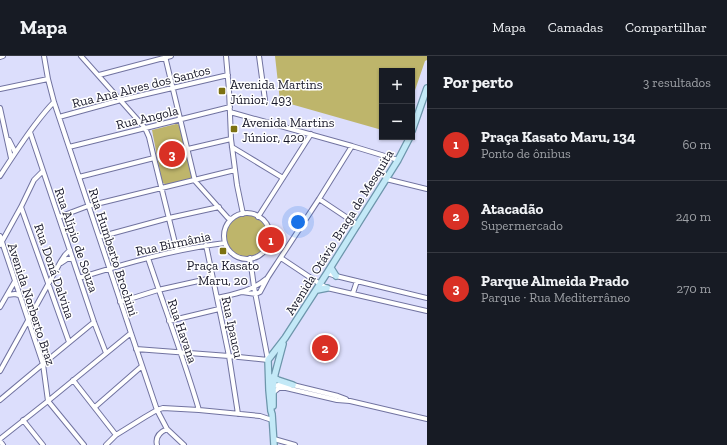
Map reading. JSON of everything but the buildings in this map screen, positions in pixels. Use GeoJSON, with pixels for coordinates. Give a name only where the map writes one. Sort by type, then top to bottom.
{"type":"FeatureCollection","features":[{"type":"Feature","properties":{"kind":"main road"},"geometry":{"type":"LineString","coordinates":[[415,122],[427,88]]}},
{"type":"Feature","properties":{"kind":"main road","name":"Avenida Otávio Braga de Mesquita"},"geometry":{"type":"LineString","coordinates":[[268,360],[285,338],[328,273],[398,160],[408,140]]}},
{"type":"Feature","properties":{"kind":"main road"},"geometry":{"type":"LineString","coordinates":[[331,268],[336,276]]}},
{"type":"Feature","properties":{"kind":"main road"},"geometry":{"type":"LineString","coordinates":[[317,290],[327,288]]}},
{"type":"Feature","properties":{"kind":"main road","name":"Avenida Otávio Braga de Mesquita"},"geometry":{"type":"LineString","coordinates":[[273,378],[285,338]]}},
{"type":"Feature","properties":{"kind":"main road"},"geometry":{"type":"LineString","coordinates":[[268,360],[273,378],[272,390]]}},
{"type":"Feature","properties":{"kind":"main road"},"geometry":{"type":"LineString","coordinates":[[268,360],[272,390],[274,443]]}},
{"type":"Feature","properties":{"kind":"main road"},"geometry":{"type":"LineString","coordinates":[[273,378],[294,385]]}},
{"type":"Feature","properties":{"kind":"street","name":"Rua Humberto Brochini"},"geometry":{"type":"LineString","coordinates":[[44,56],[48,79],[59,117],[157,410],[166,429],[184,445]]}},
{"type":"Feature","properties":{"kind":"street"},"geometry":{"type":"LineString","coordinates":[[81,56],[145,128],[149,137],[177,251]]}},
{"type":"Feature","properties":{"kind":"street"},"geometry":{"type":"LineString","coordinates":[[98,75],[171,56]]}},
{"type":"Feature","properties":{"kind":"street"},"geometry":{"type":"LineString","coordinates":[[226,56],[231,139],[242,214]]}},
{"type":"Feature","properties":{"kind":"street"},"geometry":{"type":"LineString","coordinates":[[259,56],[265,100]]}},
{"type":"Feature","properties":{"kind":"street"},"geometry":{"type":"LineString","coordinates":[[165,57],[196,181],[228,218],[231,219]]}},
{"type":"Feature","properties":{"kind":"street","name":"Rua Ana Alves dos Santos"},"geometry":{"type":"LineString","coordinates":[[59,117],[121,100],[228,75]]}},
{"type":"Feature","properties":{"kind":"street"},"geometry":{"type":"LineString","coordinates":[[0,90],[48,79]]}},
{"type":"Feature","properties":{"kind":"street"},"geometry":{"type":"LineString","coordinates":[[0,176],[15,152],[48,108],[55,104]]}},
{"type":"Feature","properties":{"kind":"street"},"geometry":{"type":"LineString","coordinates":[[230,109],[398,160]]}},
{"type":"Feature","properties":{"kind":"street","name":"Rua Angola"},"geometry":{"type":"LineString","coordinates":[[69,146],[181,119],[230,109]]}},
{"type":"Feature","properties":{"kind":"street"},"geometry":{"type":"LineString","coordinates":[[0,110],[11,158]]}},
{"type":"Feature","properties":{"kind":"street","name":"Rua Alípio de Souza"},"geometry":{"type":"LineString","coordinates":[[30,132],[106,354]]}},
{"type":"Feature","properties":{"kind":"street"},"geometry":{"type":"LineString","coordinates":[[6,133],[15,152]]}},
{"type":"Feature","properties":{"kind":"street"},"geometry":{"type":"LineString","coordinates":[[258,216],[311,134]]}},
{"type":"Feature","properties":{"kind":"street"},"geometry":{"type":"LineString","coordinates":[[188,149],[231,139]]}},
{"type":"Feature","properties":{"kind":"street"},"geometry":{"type":"LineString","coordinates":[[242,292],[256,294],[260,292],[268,277],[320,199],[352,146]]}},
{"type":"Feature","properties":{"kind":"street"},"geometry":{"type":"LineString","coordinates":[[232,147],[283,178]]}},
{"type":"Feature","properties":{"kind":"street"},"geometry":{"type":"LineString","coordinates":[[79,177],[154,158]]}},
{"type":"Feature","properties":{"kind":"street"},"geometry":{"type":"LineString","coordinates":[[58,217],[88,206],[196,181],[235,170]]}},
{"type":"Feature","properties":{"kind":"street"},"geometry":{"type":"LineString","coordinates":[[1,243],[34,180],[43,171]]}},
{"type":"Feature","properties":{"kind":"street"},"geometry":{"type":"LineString","coordinates":[[390,173],[398,182]]}},
{"type":"Feature","properties":{"kind":"street"},"geometry":{"type":"LineString","coordinates":[[386,179],[427,189]]}},
{"type":"Feature","properties":{"kind":"street"},"geometry":{"type":"LineString","coordinates":[[320,199],[358,225]]}},
{"type":"Feature","properties":{"kind":"street","name":"Rua Doná Dalvina"},"geometry":{"type":"LineString","coordinates":[[21,207],[69,342]]}},
{"type":"Feature","properties":{"kind":"street"},"geometry":{"type":"LineString","coordinates":[[99,237],[169,218],[219,207]]}},
{"type":"Feature","properties":{"kind":"street"},"geometry":{"type":"LineString","coordinates":[[242,214],[258,216],[267,226],[269,232],[267,245],[264,250],[255,257],[242,258],[237,256],[229,250],[225,243],[224,232],[228,223],[235,216],[242,214]]}},
{"type":"Feature","properties":{"kind":"street","name":"Avenida Norberto Braz"},"geometry":{"type":"LineString","coordinates":[[0,236],[1,243],[43,364],[48,401]]}},
{"type":"Feature","properties":{"kind":"street","name":"Rua Birmânia"},"geometry":{"type":"LineString","coordinates":[[79,278],[109,268],[177,251],[225,243]]}},
{"type":"Feature","properties":{"kind":"street","name":"Rua Ipaucu"},"geometry":{"type":"LineString","coordinates":[[206,245],[229,356],[238,414]]}},
{"type":"Feature","properties":{"kind":"street"},"geometry":{"type":"LineString","coordinates":[[0,371],[59,264],[70,250]]}},
{"type":"Feature","properties":{"kind":"street","name":"Rua Havana"},"geometry":{"type":"LineString","coordinates":[[148,258],[200,410]]}},
{"type":"Feature","properties":{"kind":"street"},"geometry":{"type":"LineString","coordinates":[[136,349],[268,360],[250,258]]}},
{"type":"Feature","properties":{"kind":"street"},"geometry":{"type":"LineString","coordinates":[[281,258],[327,288],[427,311]]}},
{"type":"Feature","properties":{"kind":"street"},"geometry":{"type":"LineString","coordinates":[[59,264],[67,259],[73,259]]}},
{"type":"Feature","properties":{"kind":"street"},"geometry":{"type":"LineString","coordinates":[[328,273],[427,298]]}},
{"type":"Feature","properties":{"kind":"street"},"geometry":{"type":"LineString","coordinates":[[217,298],[242,292],[261,283],[268,277]]}},
{"type":"Feature","properties":{"kind":"street"},"geometry":{"type":"LineString","coordinates":[[120,302],[158,290],[212,278]]}},
{"type":"Feature","properties":{"kind":"street"},"geometry":{"type":"LineString","coordinates":[[0,307],[15,281]]}},
{"type":"Feature","properties":{"kind":"street"},"geometry":{"type":"LineString","coordinates":[[353,293],[357,281]]}},
{"type":"Feature","properties":{"kind":"street"},"geometry":{"type":"LineString","coordinates":[[7,295],[19,295]]}},
{"type":"Feature","properties":{"kind":"street"},"geometry":{"type":"LineString","coordinates":[[169,321],[219,309]]}},
{"type":"Feature","properties":{"kind":"street"},"geometry":{"type":"LineString","coordinates":[[0,400],[94,322]]}},
{"type":"Feature","properties":{"kind":"street"},"geometry":{"type":"LineString","coordinates":[[3,445],[0,440],[131,333]]}},
{"type":"Feature","properties":{"kind":"street"},"geometry":{"type":"LineString","coordinates":[[95,408],[142,366]]}},
{"type":"Feature","properties":{"kind":"street"},"geometry":{"type":"LineString","coordinates":[[73,380],[116,435]]}},
{"type":"Feature","properties":{"kind":"street"},"geometry":{"type":"LineString","coordinates":[[272,390],[284,384],[294,385],[338,396],[350,401]]}},
{"type":"Feature","properties":{"kind":"street"},"geometry":{"type":"LineString","coordinates":[[272,390],[283,388],[337,400],[350,401],[427,419]]}},
{"type":"Feature","properties":{"kind":"street"},"geometry":{"type":"LineString","coordinates":[[48,401],[84,445]]}},
{"type":"Feature","properties":{"kind":"street"},"geometry":{"type":"LineString","coordinates":[[106,445],[116,435],[157,410],[163,408],[272,417]]}},
{"type":"Feature","properties":{"kind":"street"},"geometry":{"type":"LineString","coordinates":[[23,420],[42,445]]}},
{"type":"Feature","properties":{"kind":"street"},"geometry":{"type":"LineString","coordinates":[[157,445],[156,442],[158,434],[166,429]]}},
{"type":"Feature","properties":{"kind":"street"},"geometry":{"type":"LineString","coordinates":[[274,443],[295,445]]}},
{"type":"Feature","properties":{"kind":"shaded area"},"geometry":{"type":"Polygon","coordinates":[[[275,56],[427,56],[427,60],[425,61],[415,90],[415,68],[379,68],[379,129],[280,101],[275,56]]]}},
{"type":"Feature","properties":{"kind":"shaded area"},"geometry":{"type":"Polygon","coordinates":[[[176,124],[181,125],[192,177],[190,180],[166,185],[162,182],[152,130],[176,124]]]}},
{"type":"Feature","properties":{"kind":"shaded area"},"geometry":{"type":"Polygon","coordinates":[[[242,214],[250,214],[255,215],[262,220],[267,227],[267,245],[262,252],[255,257],[242,258],[234,255],[227,248],[224,240],[224,232],[227,224],[234,217],[242,214]]]}},
{"type":"Feature","properties":{"kind":"place","name":"Avenida Martins Júnior, 493"},"geometry":{"type":"Point","coordinates":[222,91]}},
{"type":"Feature","properties":{"kind":"place","name":"Avenida Martins Júnior, 420"},"geometry":{"type":"Point","coordinates":[234,129]}},
{"type":"Feature","properties":{"kind":"place","name":"Parque Almeida Prado"},"geometry":{"type":"Point","coordinates":[172,154]}},
{"type":"Feature","properties":{"kind":"place","name":"Praça Kasato Maru, 134"},"geometry":{"type":"Point","coordinates":[271,240]}},
{"type":"Feature","properties":{"kind":"place","name":"Praça Kasato Maru, 20"},"geometry":{"type":"Point","coordinates":[223,251]}},
{"type":"Feature","properties":{"kind":"place","name":"Atacadão"},"geometry":{"type":"Point","coordinates":[325,348]}}]}
